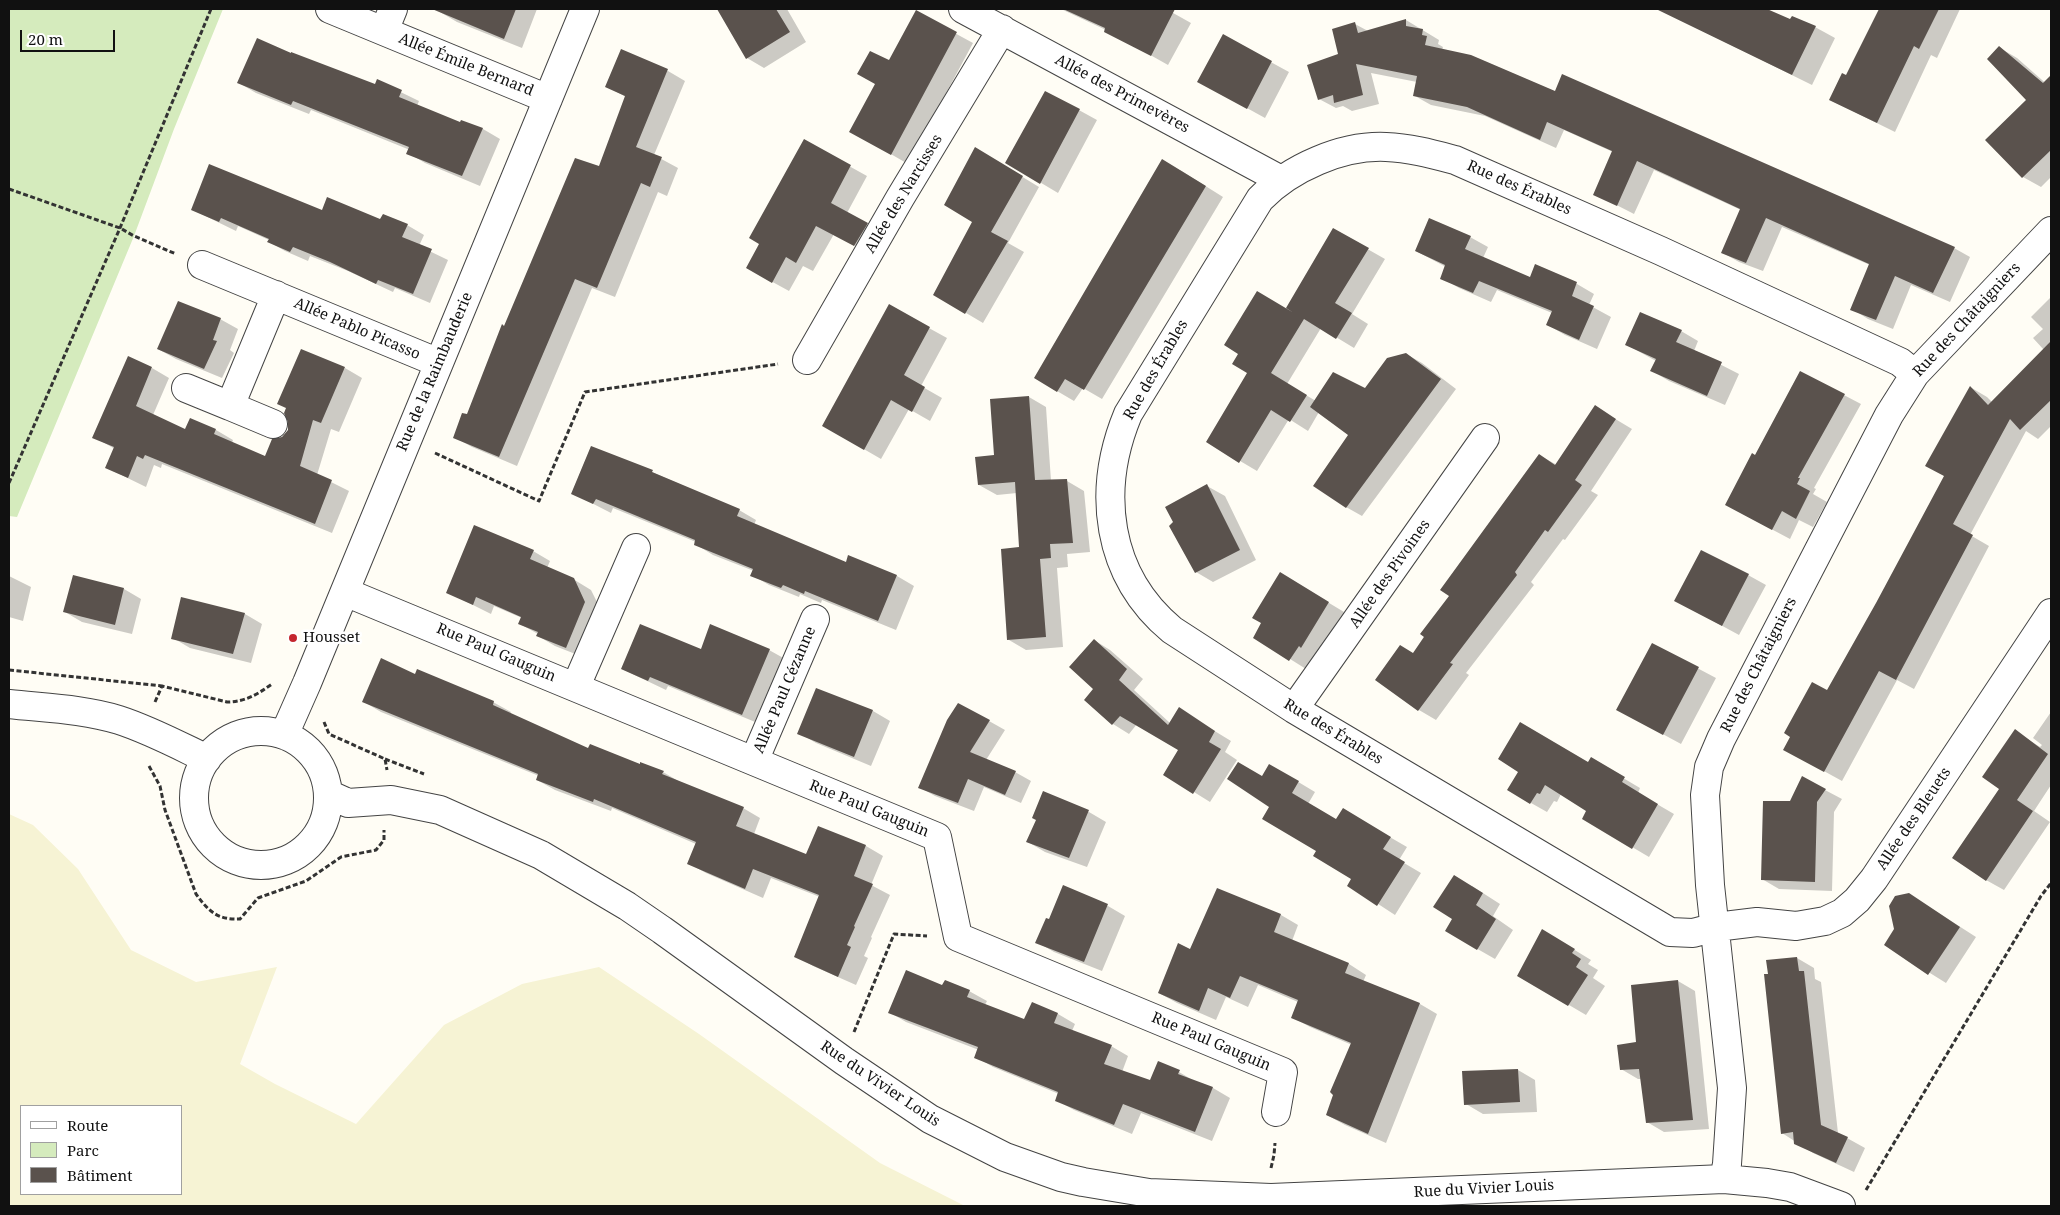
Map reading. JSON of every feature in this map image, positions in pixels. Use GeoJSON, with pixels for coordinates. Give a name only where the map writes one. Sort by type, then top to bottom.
{"type":"FeatureCollection","features":[{"type":"Feature","properties":{"kind":"street","name":"Allée Émile Bernard"},"geometry":{"type":"LineString","coordinates":[[330,9],[388,20],[548,99]]}},
{"type":"Feature","properties":{"kind":"street","name":"Rue de la Raimbauderie"},"geometry":{"type":"LineString","coordinates":[[284,735],[585,9]]}},
{"type":"Feature","properties":{"kind":"street","name":"Allée des Primevères"},"geometry":{"type":"LineString","coordinates":[[964,9],[1281,180]]}},
{"type":"Feature","properties":{"kind":"street","name":"Allée des Narcisses"},"geometry":{"type":"LineString","coordinates":[[807,360],[905,189],[1002,29]]}},
{"type":"Feature","properties":{"kind":"street","name":"Rue des Érables"},"geometry":{"type":"LineString","coordinates":[[1716,927],[1694,932],[1670,932],[1294,709],[1162,622],[1137,591],[1127,574],[1115,538],[1109,501],[1114,456],[1128,414],[1260,199],[1281,180],[1315,163],[1361,149],[1386,147],[1455,160],[1670,255],[1882,353],[1900,362],[1915,374]]}},
{"type":"Feature","properties":{"kind":"street","name":"Rue des Châtaigniers"},"geometry":{"type":"LineString","coordinates":[[1724,1179],[1728,1164],[1732,1088],[1710,885],[1705,795],[1709,767],[1721,739],[1889,415],[1915,374],[2051,231]]}},
{"type":"Feature","properties":{"kind":"street","name":"Allée Pablo Picasso"},"geometry":{"type":"LineString","coordinates":[[202,264],[439,363]]}},
{"type":"Feature","properties":{"kind":"street","name":"Allée Pablo Picasso"},"geometry":{"type":"LineString","coordinates":[[230,406],[276,295]]}},
{"type":"Feature","properties":{"kind":"street"},"geometry":{"type":"LineString","coordinates":[[186,388],[273,424]]}},
{"type":"Feature","properties":{"kind":"street","name":"Allée des Pivoines"},"geometry":{"type":"LineString","coordinates":[[1294,709],[1485,438]]}},
{"type":"Feature","properties":{"kind":"street"},"geometry":{"type":"LineString","coordinates":[[576,686],[636,548]]}},
{"type":"Feature","properties":{"kind":"street","name":"Rue Paul Gauguin"},"geometry":{"type":"LineString","coordinates":[[344,592],[576,686],[937,837],[958,937],[1283,1072],[1276,1112]]}},
{"type":"Feature","properties":{"kind":"street","name":"Allée des Bleuets"},"geometry":{"type":"LineString","coordinates":[[1716,927],[1757,922],[1796,926],[1825,921],[1842,913],[1857,900],[1880,870],[2051,613]]}},
{"type":"Feature","properties":{"kind":"street","name":"Allée Paul Cézanne"},"geometry":{"type":"LineString","coordinates":[[754,761],[815,619]]}},
{"type":"Feature","properties":{"kind":"street"},"geometry":{"type":"LineString","coordinates":[[9,704],[85,712],[118,720],[143,728],[207,759]]}},
{"type":"Feature","properties":{"kind":"street"},"geometry":{"type":"LineString","coordinates":[[256,731],[284,735],[298,742],[310,752],[319,764],[326,779],[328,794],[327,812],[321,829],[310,844],[296,855],[279,862],[261,865],[243,862],[226,854],[212,843],[202,828],[196,811],[194,793],[198,775],[216,748],[228,740],[241,734],[256,731]]}},
{"type":"Feature","properties":{"kind":"street","name":"Rue du Vivier Louis"},"geometry":{"type":"LineString","coordinates":[[328,794],[348,803],[391,800],[440,810],[541,855],[627,906],[662,930],[901,1102],[951,1131],[1006,1157],[1061,1177],[1149,1193],[1365,1201],[1724,1179],[1790,1187],[1841,1206]]}},
{"type":"Feature","properties":{"kind":"path"},"geometry":{"type":"LineString","coordinates":[[9,483],[120,228],[211,9]]}},
{"type":"Feature","properties":{"kind":"path"},"geometry":{"type":"LineString","coordinates":[[9,190],[120,228],[134,236],[202,264]]}},
{"type":"Feature","properties":{"kind":"path"},"geometry":{"type":"LineString","coordinates":[[407,440],[539,501],[585,392],[807,360]]}},
{"type":"Feature","properties":{"kind":"path"},"geometry":{"type":"LineString","coordinates":[[9,670],[162,686],[227,702],[238,702],[248,699],[281,679],[307,683]]}},
{"type":"Feature","properties":{"kind":"path"},"geometry":{"type":"LineString","coordinates":[[143,728],[162,686]]}},
{"type":"Feature","properties":{"kind":"path"},"geometry":{"type":"LineString","coordinates":[[329,734],[426,775]]}},
{"type":"Feature","properties":{"kind":"path"},"geometry":{"type":"LineString","coordinates":[[142,762],[150,766],[160,786],[165,810],[196,894],[204,906],[214,914],[227,919],[240,919],[258,898],[306,881],[341,857],[376,850],[384,840],[385,816],[391,800],[385,759]]}},
{"type":"Feature","properties":{"kind":"path"},"geometry":{"type":"LineString","coordinates":[[1865,1192],[2016,937],[2051,883]]}},
{"type":"Feature","properties":{"kind":"path"},"geometry":{"type":"LineString","coordinates":[[844,1061],[858,1020],[894,934],[958,937]]}},
{"type":"Feature","properties":{"kind":"path"},"geometry":{"type":"LineString","coordinates":[[1271,1198],[1270,1172],[1274,1155],[1276,1112]]}},
{"type":"Feature","properties":{"kind":"shaded area"},"geometry":{"type":"Polygon","coordinates":[[[9,814],[33,825],[78,869],[131,950],[196,982],[277,967],[240,1064],[275,1084],[356,1124],[444,1025],[522,984],[599,967],[699,1034],[880,1163],[965,1206],[9,1206],[9,814]]]}},
{"type":"Feature","properties":{"kind":"green space"},"geometry":{"type":"Polygon","coordinates":[[[9,9],[223,9],[174,129],[134,236],[17,517],[9,516],[9,9]]]}},
{"type":"Feature","properties":{"kind":"building"},"geometry":{"type":"Polygon","coordinates":[[[432,9],[516,9],[504,39],[432,9]]]}},
{"type":"Feature","properties":{"kind":"building"},"geometry":{"type":"Polygon","coordinates":[[[717,9],[776,9],[790,32],[746,59],[717,9]]]}},
{"type":"Feature","properties":{"kind":"building"},"geometry":{"type":"Polygon","coordinates":[[[1063,9],[1175,9],[1151,56],[1104,32],[1105,28],[1063,9]]]}},
{"type":"Feature","properties":{"kind":"building"},"geometry":{"type":"Polygon","coordinates":[[[1656,9],[1767,9],[1790,19],[1792,16],[1816,26],[1792,75],[1656,9]]]}},
{"type":"Feature","properties":{"kind":"building"},"geometry":{"type":"Polygon","coordinates":[[[1879,9],[1939,9],[1919,49],[1914,46],[1877,123],[1829,100],[1842,73],[1846,75],[1879,9]]]}},
{"type":"Feature","properties":{"kind":"building"},"geometry":{"type":"Polygon","coordinates":[[[916,10],[957,32],[891,155],[849,132],[875,84],[857,74],[870,51],[889,60],[916,10]]]}},
{"type":"Feature","properties":{"kind":"building"},"geometry":{"type":"Polygon","coordinates":[[[1406,19],[1406,26],[1423,29],[1422,35],[1427,36],[1425,45],[1471,55],[1555,91],[1562,74],[1955,247],[1933,293],[1895,276],[1876,320],[1850,310],[1869,264],[1766,218],[1746,263],[1721,253],[1740,209],[1637,161],[1617,206],[1593,195],[1612,151],[1547,122],[1540,140],[1467,107],[1413,96],[1417,76],[1356,64],[1363,95],[1334,103],[1333,95],[1318,100],[1307,65],[1338,54],[1332,29],[1355,22],[1358,33],[1406,19]]]}},
{"type":"Feature","properties":{"kind":"building"},"geometry":{"type":"Polygon","coordinates":[[[1223,34],[1272,61],[1247,109],[1197,82],[1223,34]]]}},
{"type":"Feature","properties":{"kind":"building"},"geometry":{"type":"Polygon","coordinates":[[[257,38],[291,53],[375,84],[377,79],[402,90],[399,97],[460,122],[461,120],[483,128],[462,176],[406,154],[409,147],[293,101],[291,105],[237,83],[257,38]]]}},
{"type":"Feature","properties":{"kind":"building"},"geometry":{"type":"Polygon","coordinates":[[[1999,46],[2043,83],[2051,75],[2051,150],[2022,178],[1985,140],[2026,100],[1987,59],[1999,46]]]}},
{"type":"Feature","properties":{"kind":"building"},"geometry":{"type":"Polygon","coordinates":[[[621,49],[668,69],[636,147],[662,157],[650,187],[641,183],[597,288],[575,279],[499,457],[453,438],[462,413],[467,414],[502,324],[504,326],[575,158],[599,166],[625,96],[605,87],[621,49]]]}},
{"type":"Feature","properties":{"kind":"building"},"geometry":{"type":"Polygon","coordinates":[[[1045,91],[1080,109],[1040,184],[1005,163],[1045,91]]]}},
{"type":"Feature","properties":{"kind":"building"},"geometry":{"type":"Polygon","coordinates":[[[804,139],[851,165],[831,203],[868,223],[854,246],[816,226],[796,263],[786,257],[772,283],[746,268],[759,244],[749,238],[804,139]]]}},
{"type":"Feature","properties":{"kind":"building"},"geometry":{"type":"Polygon","coordinates":[[[975,147],[1023,176],[991,232],[1008,241],[965,314],[933,295],[972,222],[944,205],[975,147]]]}},
{"type":"Feature","properties":{"kind":"building"},"geometry":{"type":"Polygon","coordinates":[[[1162,159],[1206,186],[1084,390],[1065,379],[1057,392],[1034,378],[1162,159]]]}},
{"type":"Feature","properties":{"kind":"building"},"geometry":{"type":"Polygon","coordinates":[[[209,164],[322,210],[327,197],[380,219],[383,214],[408,224],[402,237],[432,249],[413,294],[378,280],[376,284],[293,247],[290,252],[267,242],[269,239],[221,218],[219,222],[191,210],[209,164]]]}},
{"type":"Feature","properties":{"kind":"building"},"geometry":{"type":"Polygon","coordinates":[[[1429,218],[1471,236],[1465,249],[1530,277],[1535,264],[1577,282],[1572,296],[1594,306],[1579,340],[1546,325],[1552,311],[1479,281],[1473,293],[1440,279],[1445,265],[1415,251],[1429,218]]]}},
{"type":"Feature","properties":{"kind":"building"},"geometry":{"type":"Polygon","coordinates":[[[1333,228],[1369,248],[1335,303],[1352,313],[1336,339],[1304,319],[1271,373],[1307,395],[1290,422],[1271,410],[1239,463],[1206,442],[1247,373],[1232,364],[1238,354],[1224,345],[1257,291],[1294,313],[1286,308],[1333,228]]]}},
{"type":"Feature","properties":{"kind":"building"},"geometry":{"type":"Polygon","coordinates":[[[178,301],[221,318],[213,340],[217,341],[204,369],[157,349],[178,301]]]}},
{"type":"Feature","properties":{"kind":"building"},"geometry":{"type":"Polygon","coordinates":[[[889,304],[930,327],[904,375],[925,387],[912,412],[891,400],[864,450],[822,426],[889,304]]]}},
{"type":"Feature","properties":{"kind":"building"},"geometry":{"type":"Polygon","coordinates":[[[1640,312],[1682,330],[1676,342],[1722,362],[1707,396],[1650,371],[1656,359],[1625,345],[1640,312]]]}},
{"type":"Feature","properties":{"kind":"building"},"geometry":{"type":"Polygon","coordinates":[[[2051,341],[2051,400],[2020,430],[2010,419],[1953,524],[1973,535],[1896,680],[1879,671],[1824,772],[1783,750],[1790,737],[1784,733],[1812,682],[1827,690],[1944,476],[1925,466],[1970,386],[1988,405],[2051,341]]]}},
{"type":"Feature","properties":{"kind":"building"},"geometry":{"type":"Polygon","coordinates":[[[301,349],[345,367],[321,423],[313,420],[300,466],[332,480],[315,524],[145,455],[143,459],[137,456],[128,478],[105,468],[114,447],[92,438],[128,356],[152,367],[136,406],[185,429],[190,418],[216,429],[214,434],[265,456],[272,439],[282,437],[288,430],[288,422],[284,413],[286,408],[277,404],[301,349]]]}},
{"type":"Feature","properties":{"kind":"building"},"geometry":{"type":"Polygon","coordinates":[[[1406,353],[1441,379],[1346,508],[1313,486],[1348,435],[1310,407],[1333,372],[1365,388],[1387,358],[1406,353]]]}},
{"type":"Feature","properties":{"kind":"building"},"geometry":{"type":"Polygon","coordinates":[[[1800,371],[1845,394],[1798,478],[1800,478],[1797,484],[1810,491],[1796,519],[1782,511],[1772,530],[1725,505],[1752,453],[1755,455],[1800,371]]]}},
{"type":"Feature","properties":{"kind":"building"},"geometry":{"type":"Polygon","coordinates":[[[1029,396],[1035,480],[1067,479],[1073,543],[1050,544],[1051,558],[1040,559],[1046,637],[1007,640],[1001,549],[1019,547],[1015,482],[978,485],[975,457],[994,455],[990,399],[1029,396]]]}},
{"type":"Feature","properties":{"kind":"building"},"geometry":{"type":"Polygon","coordinates":[[[1595,405],[1616,419],[1575,480],[1582,485],[1548,532],[1545,530],[1515,572],[1517,575],[1450,663],[1453,664],[1418,711],[1375,680],[1400,645],[1413,653],[1424,637],[1420,634],[1449,596],[1440,590],[1539,454],[1555,465],[1595,405]]]}},
{"type":"Feature","properties":{"kind":"building"},"geometry":{"type":"Polygon","coordinates":[[[591,446],[653,470],[652,472],[740,509],[737,516],[846,562],[848,555],[897,575],[878,621],[805,591],[804,594],[783,585],[781,588],[750,576],[753,569],[694,545],[695,540],[596,499],[593,504],[571,494],[591,446]]]}},
{"type":"Feature","properties":{"kind":"building"},"geometry":{"type":"Polygon","coordinates":[[[1207,484],[1240,550],[1195,573],[1169,526],[1173,522],[1165,507],[1207,484]]]}},
{"type":"Feature","properties":{"kind":"building"},"geometry":{"type":"Polygon","coordinates":[[[474,525],[534,550],[530,559],[574,578],[585,602],[566,648],[536,636],[538,632],[518,624],[521,617],[476,597],[473,605],[446,593],[474,525]]]}},
{"type":"Feature","properties":{"kind":"building"},"geometry":{"type":"Polygon","coordinates":[[[1701,550],[1749,574],[1722,626],[1674,601],[1701,550]]]}},
{"type":"Feature","properties":{"kind":"building"},"geometry":{"type":"Polygon","coordinates":[[[1280,572],[1329,602],[1301,648],[1299,646],[1289,661],[1253,638],[1261,623],[1252,618],[1280,572]]]}},
{"type":"Feature","properties":{"kind":"building"},"geometry":{"type":"Polygon","coordinates":[[[73,575],[124,588],[115,625],[63,612],[73,575]]]}},
{"type":"Feature","properties":{"kind":"building"},"geometry":{"type":"Polygon","coordinates":[[[181,597],[245,613],[233,654],[171,639],[181,597]]]}},
{"type":"Feature","properties":{"kind":"building"},"geometry":{"type":"Polygon","coordinates":[[[640,624],[701,649],[710,624],[770,649],[742,715],[650,677],[648,681],[621,669],[640,624]]]}},
{"type":"Feature","properties":{"kind":"building"},"geometry":{"type":"Polygon","coordinates":[[[1094,639],[1127,669],[1119,680],[1168,725],[1179,707],[1215,731],[1209,742],[1221,749],[1193,794],[1163,775],[1178,750],[1120,716],[1112,725],[1084,700],[1093,689],[1069,667],[1094,639]]]}},
{"type":"Feature","properties":{"kind":"building"},"geometry":{"type":"Polygon","coordinates":[[[1652,643],[1699,667],[1663,735],[1616,710],[1652,643]]]}},
{"type":"Feature","properties":{"kind":"building"},"geometry":{"type":"Polygon","coordinates":[[[381,658],[415,674],[417,669],[494,701],[493,705],[588,748],[590,744],[640,764],[640,762],[664,771],[662,774],[744,807],[736,826],[806,854],[818,826],[866,845],[854,876],[873,884],[854,926],[847,945],[851,947],[838,977],[794,957],[819,895],[753,869],[745,889],[687,864],[696,842],[594,799],[593,802],[536,780],[538,774],[362,702],[381,658]]]}},
{"type":"Feature","properties":{"kind":"building"},"geometry":{"type":"Polygon","coordinates":[[[816,688],[873,710],[854,757],[797,734],[816,688]]]}},
{"type":"Feature","properties":{"kind":"building"},"geometry":{"type":"Polygon","coordinates":[[[958,703],[990,720],[970,752],[1016,771],[1005,795],[968,779],[958,803],[918,788],[947,720],[958,703]]]}},
{"type":"Feature","properties":{"kind":"building"},"geometry":{"type":"Polygon","coordinates":[[[1520,722],[1588,762],[1591,757],[1625,777],[1622,782],[1658,804],[1632,849],[1582,819],[1586,811],[1545,785],[1540,794],[1537,793],[1530,804],[1507,790],[1518,772],[1498,759],[1520,722]]]}},
{"type":"Feature","properties":{"kind":"building"},"geometry":{"type":"Polygon","coordinates":[[[2015,729],[2048,754],[2017,800],[2033,811],[1986,881],[1952,858],[1999,789],[1982,777],[2015,729]]]}},
{"type":"Feature","properties":{"kind":"building"},"geometry":{"type":"Polygon","coordinates":[[[1238,762],[1262,776],[1269,764],[1299,781],[1292,793],[1336,819],[1343,808],[1391,837],[1383,849],[1405,862],[1377,906],[1347,886],[1351,879],[1313,856],[1316,851],[1262,819],[1269,807],[1227,779],[1238,762]]]}},
{"type":"Feature","properties":{"kind":"building"},"geometry":{"type":"Polygon","coordinates":[[[1802,776],[1826,789],[1817,802],[1815,882],[1761,880],[1763,801],[1790,801],[1802,776]]]}},
{"type":"Feature","properties":{"kind":"building"},"geometry":{"type":"Polygon","coordinates":[[[1043,791],[1089,810],[1069,858],[1026,842],[1036,820],[1032,818],[1043,791]]]}},
{"type":"Feature","properties":{"kind":"building"},"geometry":{"type":"Polygon","coordinates":[[[1454,875],[1483,893],[1476,905],[1496,919],[1477,950],[1445,931],[1452,919],[1433,907],[1454,875]]]}},
{"type":"Feature","properties":{"kind":"building"},"geometry":{"type":"Polygon","coordinates":[[[1063,885],[1108,904],[1084,962],[1035,943],[1046,918],[1049,919],[1063,885]]]}},
{"type":"Feature","properties":{"kind":"building"},"geometry":{"type":"Polygon","coordinates":[[[1217,888],[1281,914],[1274,932],[1349,963],[1345,973],[1420,1003],[1368,1134],[1326,1115],[1333,1095],[1330,1092],[1351,1043],[1291,1018],[1298,1000],[1240,976],[1230,998],[1208,988],[1199,1011],[1158,993],[1178,943],[1190,949],[1217,888]]]}},
{"type":"Feature","properties":{"kind":"building"},"geometry":{"type":"Polygon","coordinates":[[[1909,893],[1960,927],[1928,975],[1884,945],[1894,929],[1889,906],[1895,896],[1909,893]]]}},
{"type":"Feature","properties":{"kind":"building"},"geometry":{"type":"Polygon","coordinates":[[[1542,929],[1575,949],[1572,953],[1581,959],[1576,967],[1588,975],[1568,1006],[1517,976],[1542,929]]]}},
{"type":"Feature","properties":{"kind":"building"},"geometry":{"type":"Polygon","coordinates":[[[1797,957],[1799,971],[1804,971],[1821,1125],[1848,1137],[1836,1163],[1794,1144],[1793,1132],[1781,1134],[1764,974],[1768,974],[1766,960],[1797,957]]]}},
{"type":"Feature","properties":{"kind":"building"},"geometry":{"type":"Polygon","coordinates":[[[906,970],[942,985],[945,980],[970,990],[967,997],[1024,1019],[1032,1002],[1058,1013],[1054,1023],[1112,1045],[1104,1064],[1150,1080],[1158,1061],[1180,1070],[1178,1074],[1213,1087],[1195,1132],[1123,1104],[1114,1125],[1055,1101],[1058,1092],[974,1058],[978,1047],[888,1013],[906,970]]]}},
{"type":"Feature","properties":{"kind":"building"},"geometry":{"type":"Polygon","coordinates":[[[1678,980],[1693,1120],[1646,1123],[1639,1069],[1620,1070],[1617,1045],[1636,1042],[1631,985],[1678,980]]]}},
{"type":"Feature","properties":{"kind":"building"},"geometry":{"type":"Polygon","coordinates":[[[1518,1069],[1520,1102],[1464,1105],[1462,1071],[1518,1069]]]}},
{"type":"Feature","properties":{"kind":"place","name":"Housset"},"geometry":{"type":"Point","coordinates":[293,638]}}]}
